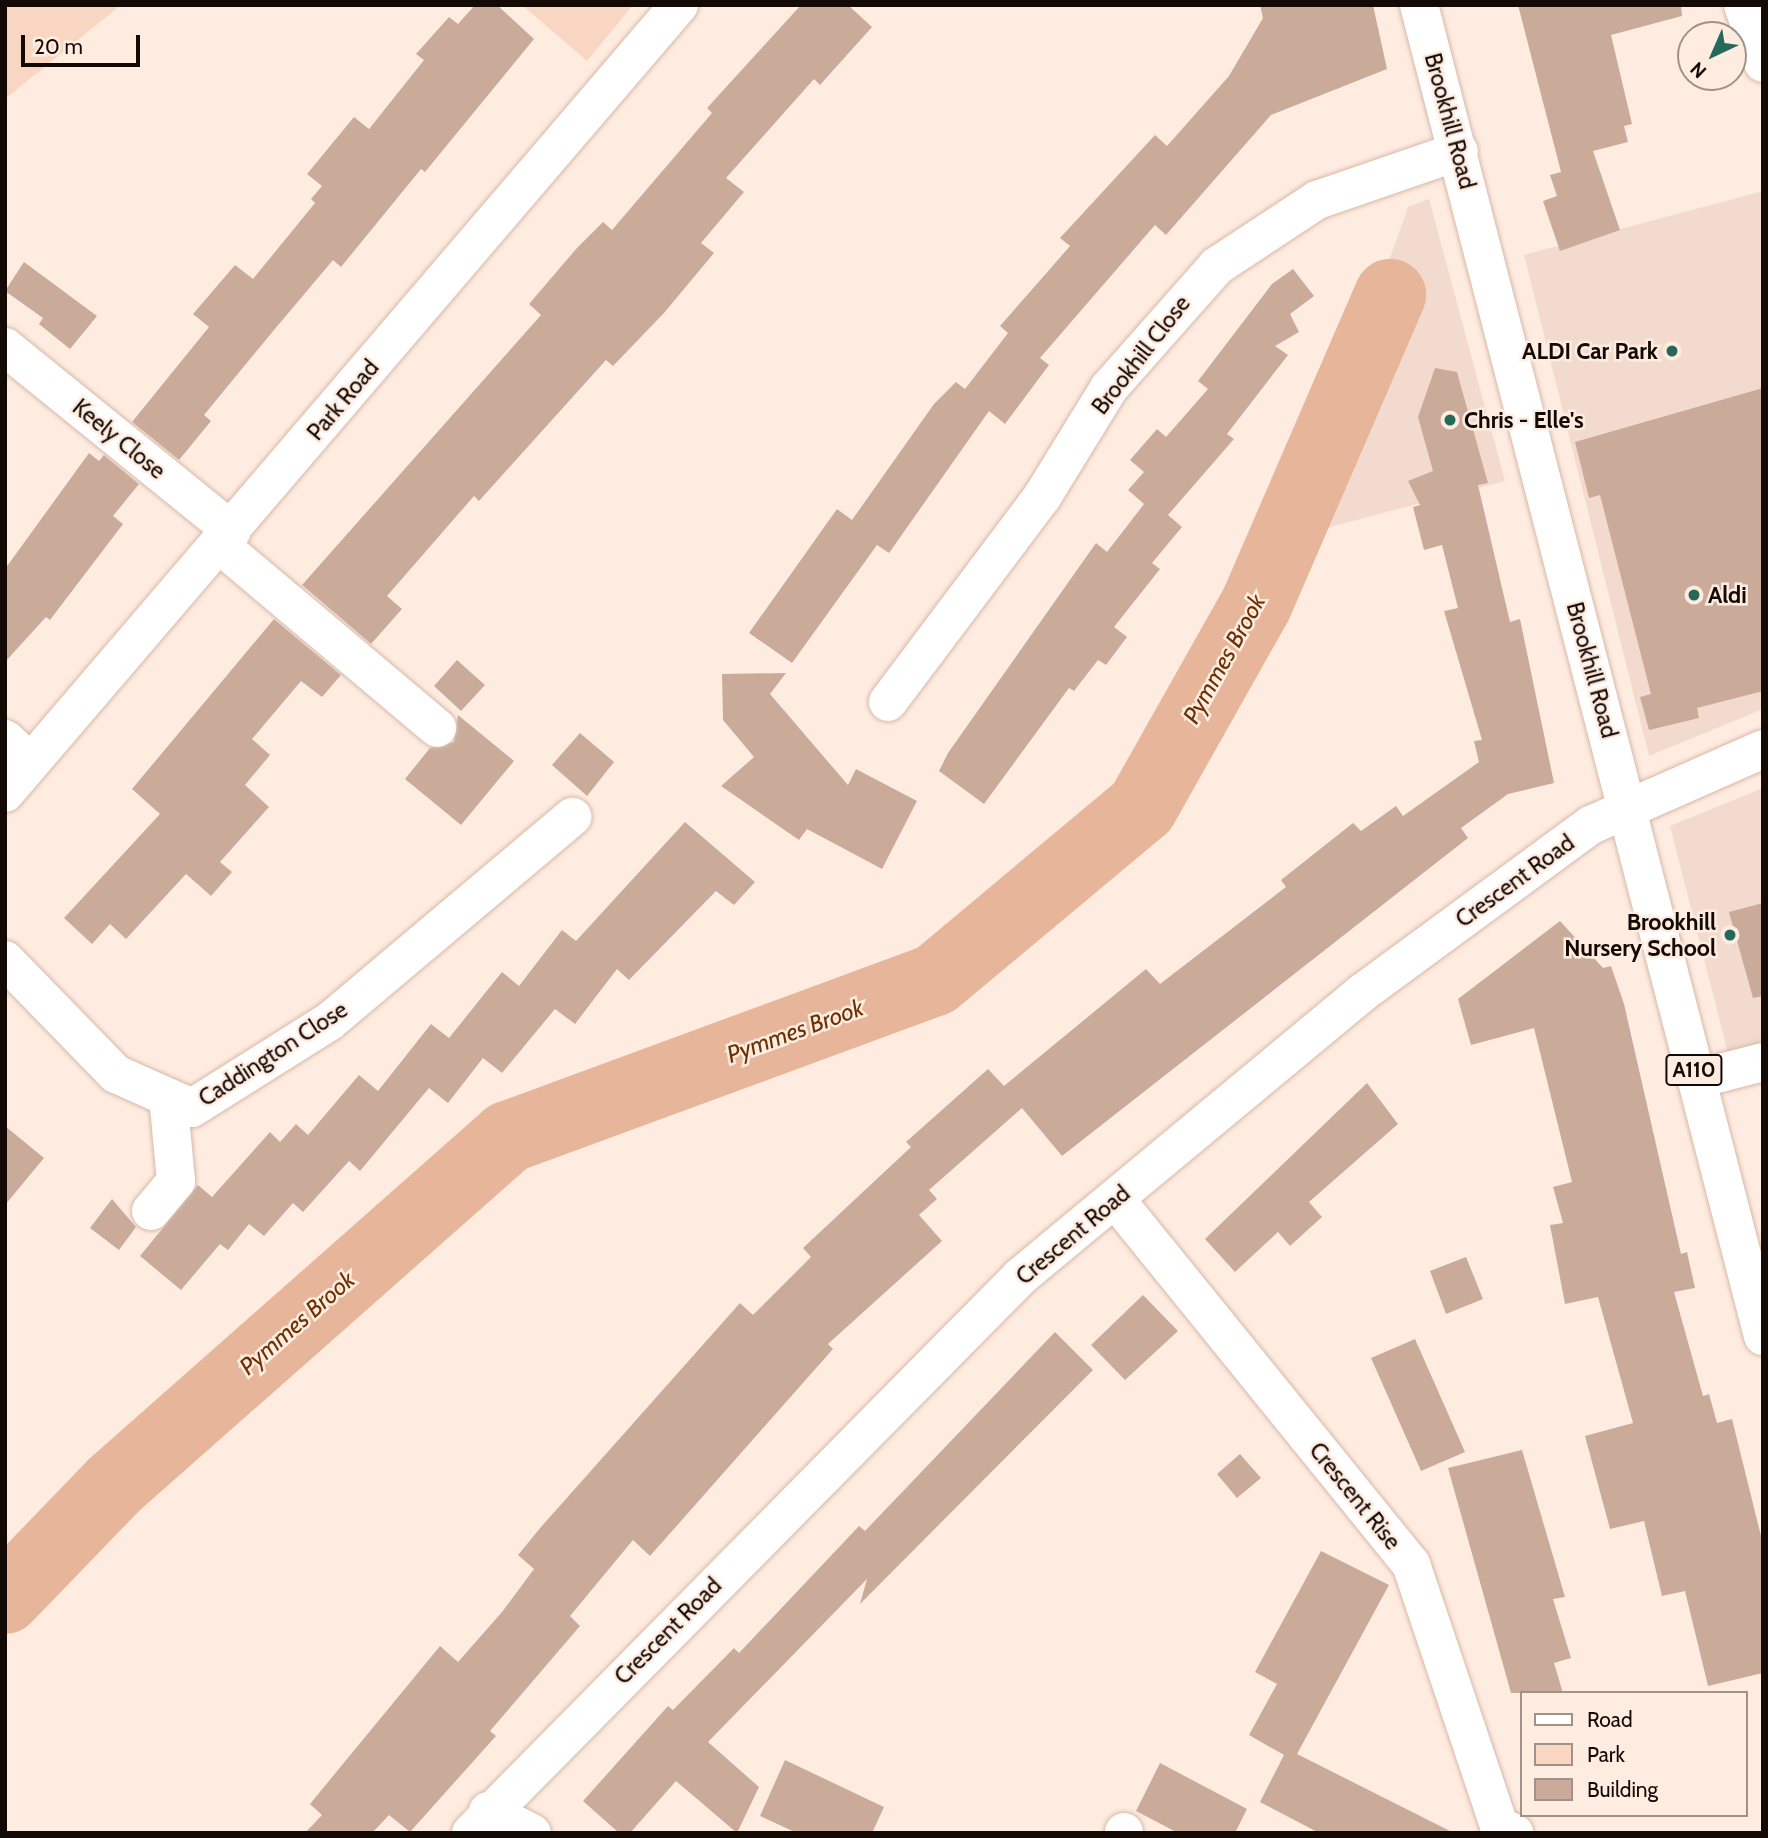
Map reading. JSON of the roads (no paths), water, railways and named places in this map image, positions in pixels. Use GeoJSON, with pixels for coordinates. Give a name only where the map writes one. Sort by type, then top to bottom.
{"type":"FeatureCollection","features":[{"type":"Feature","properties":{"kind":"street","name":"Park Road"},"geometry":{"type":"LineString","coordinates":[[5,793],[18,751],[226,538],[679,5]]}},
{"type":"Feature","properties":{"kind":"street","name":"Brookhill Road"},"geometry":{"type":"LineString","coordinates":[[1419,5],[1459,150],[1763,1336]]}},
{"type":"Feature","properties":{"kind":"street"},"geometry":{"type":"LineString","coordinates":[[1743,5],[1763,63]]}},
{"type":"Feature","properties":{"kind":"street","name":"Brookhill Close"},"geometry":{"type":"LineString","coordinates":[[888,702],[1042,497],[1110,388],[1217,266],[1317,200],[1459,150]]}},
{"type":"Feature","properties":{"kind":"street","name":"Keely Close"},"geometry":{"type":"LineString","coordinates":[[5,347],[226,538],[437,728]]}},
{"type":"Feature","properties":{"kind":"street","name":"Crescent Road"},"geometry":{"type":"LineString","coordinates":[[480,1822],[1020,1277],[1362,993],[1627,804],[1763,749]]}},
{"type":"Feature","properties":{"kind":"street","name":"Caddington Close"},"geometry":{"type":"LineString","coordinates":[[5,960],[116,1074],[192,1108],[330,1021],[572,817]]}},
{"type":"Feature","properties":{"kind":"street"},"geometry":{"type":"LineString","coordinates":[[1697,1079],[1763,1062]]}},
{"type":"Feature","properties":{"kind":"street"},"geometry":{"type":"LineString","coordinates":[[151,1211],[176,1181],[168,1097]]}},
{"type":"Feature","properties":{"kind":"street","name":"Crescent Rise"},"geometry":{"type":"LineString","coordinates":[[1116,1200],[1411,1564],[1499,1826],[1514,1833]]}},
{"type":"Feature","properties":{"kind":"street"},"geometry":{"type":"LineString","coordinates":[[480,1822],[533,1833]]}},
{"type":"Feature","properties":{"kind":"waterway","name":"Pymmes Brook"},"geometry":{"type":"LineString","coordinates":[[5,1598],[114,1485],[508,1137],[935,980],[1142,807],[1256,605],[1390,295]]}},
{"type":"Feature","properties":{"kind":"place","name":"ALDI Car Park"},"geometry":{"type":"Point","coordinates":[1672,351]}},
{"type":"Feature","properties":{"kind":"place","name":"Chris - Elle's"},"geometry":{"type":"Point","coordinates":[1450,420]}},
{"type":"Feature","properties":{"kind":"place","name":"Aldi"},"geometry":{"type":"Point","coordinates":[1694,595]}},
{"type":"Feature","properties":{"kind":"place","name":"Brookhill Nursery School"},"geometry":{"type":"Point","coordinates":[1730,935]}}]}
